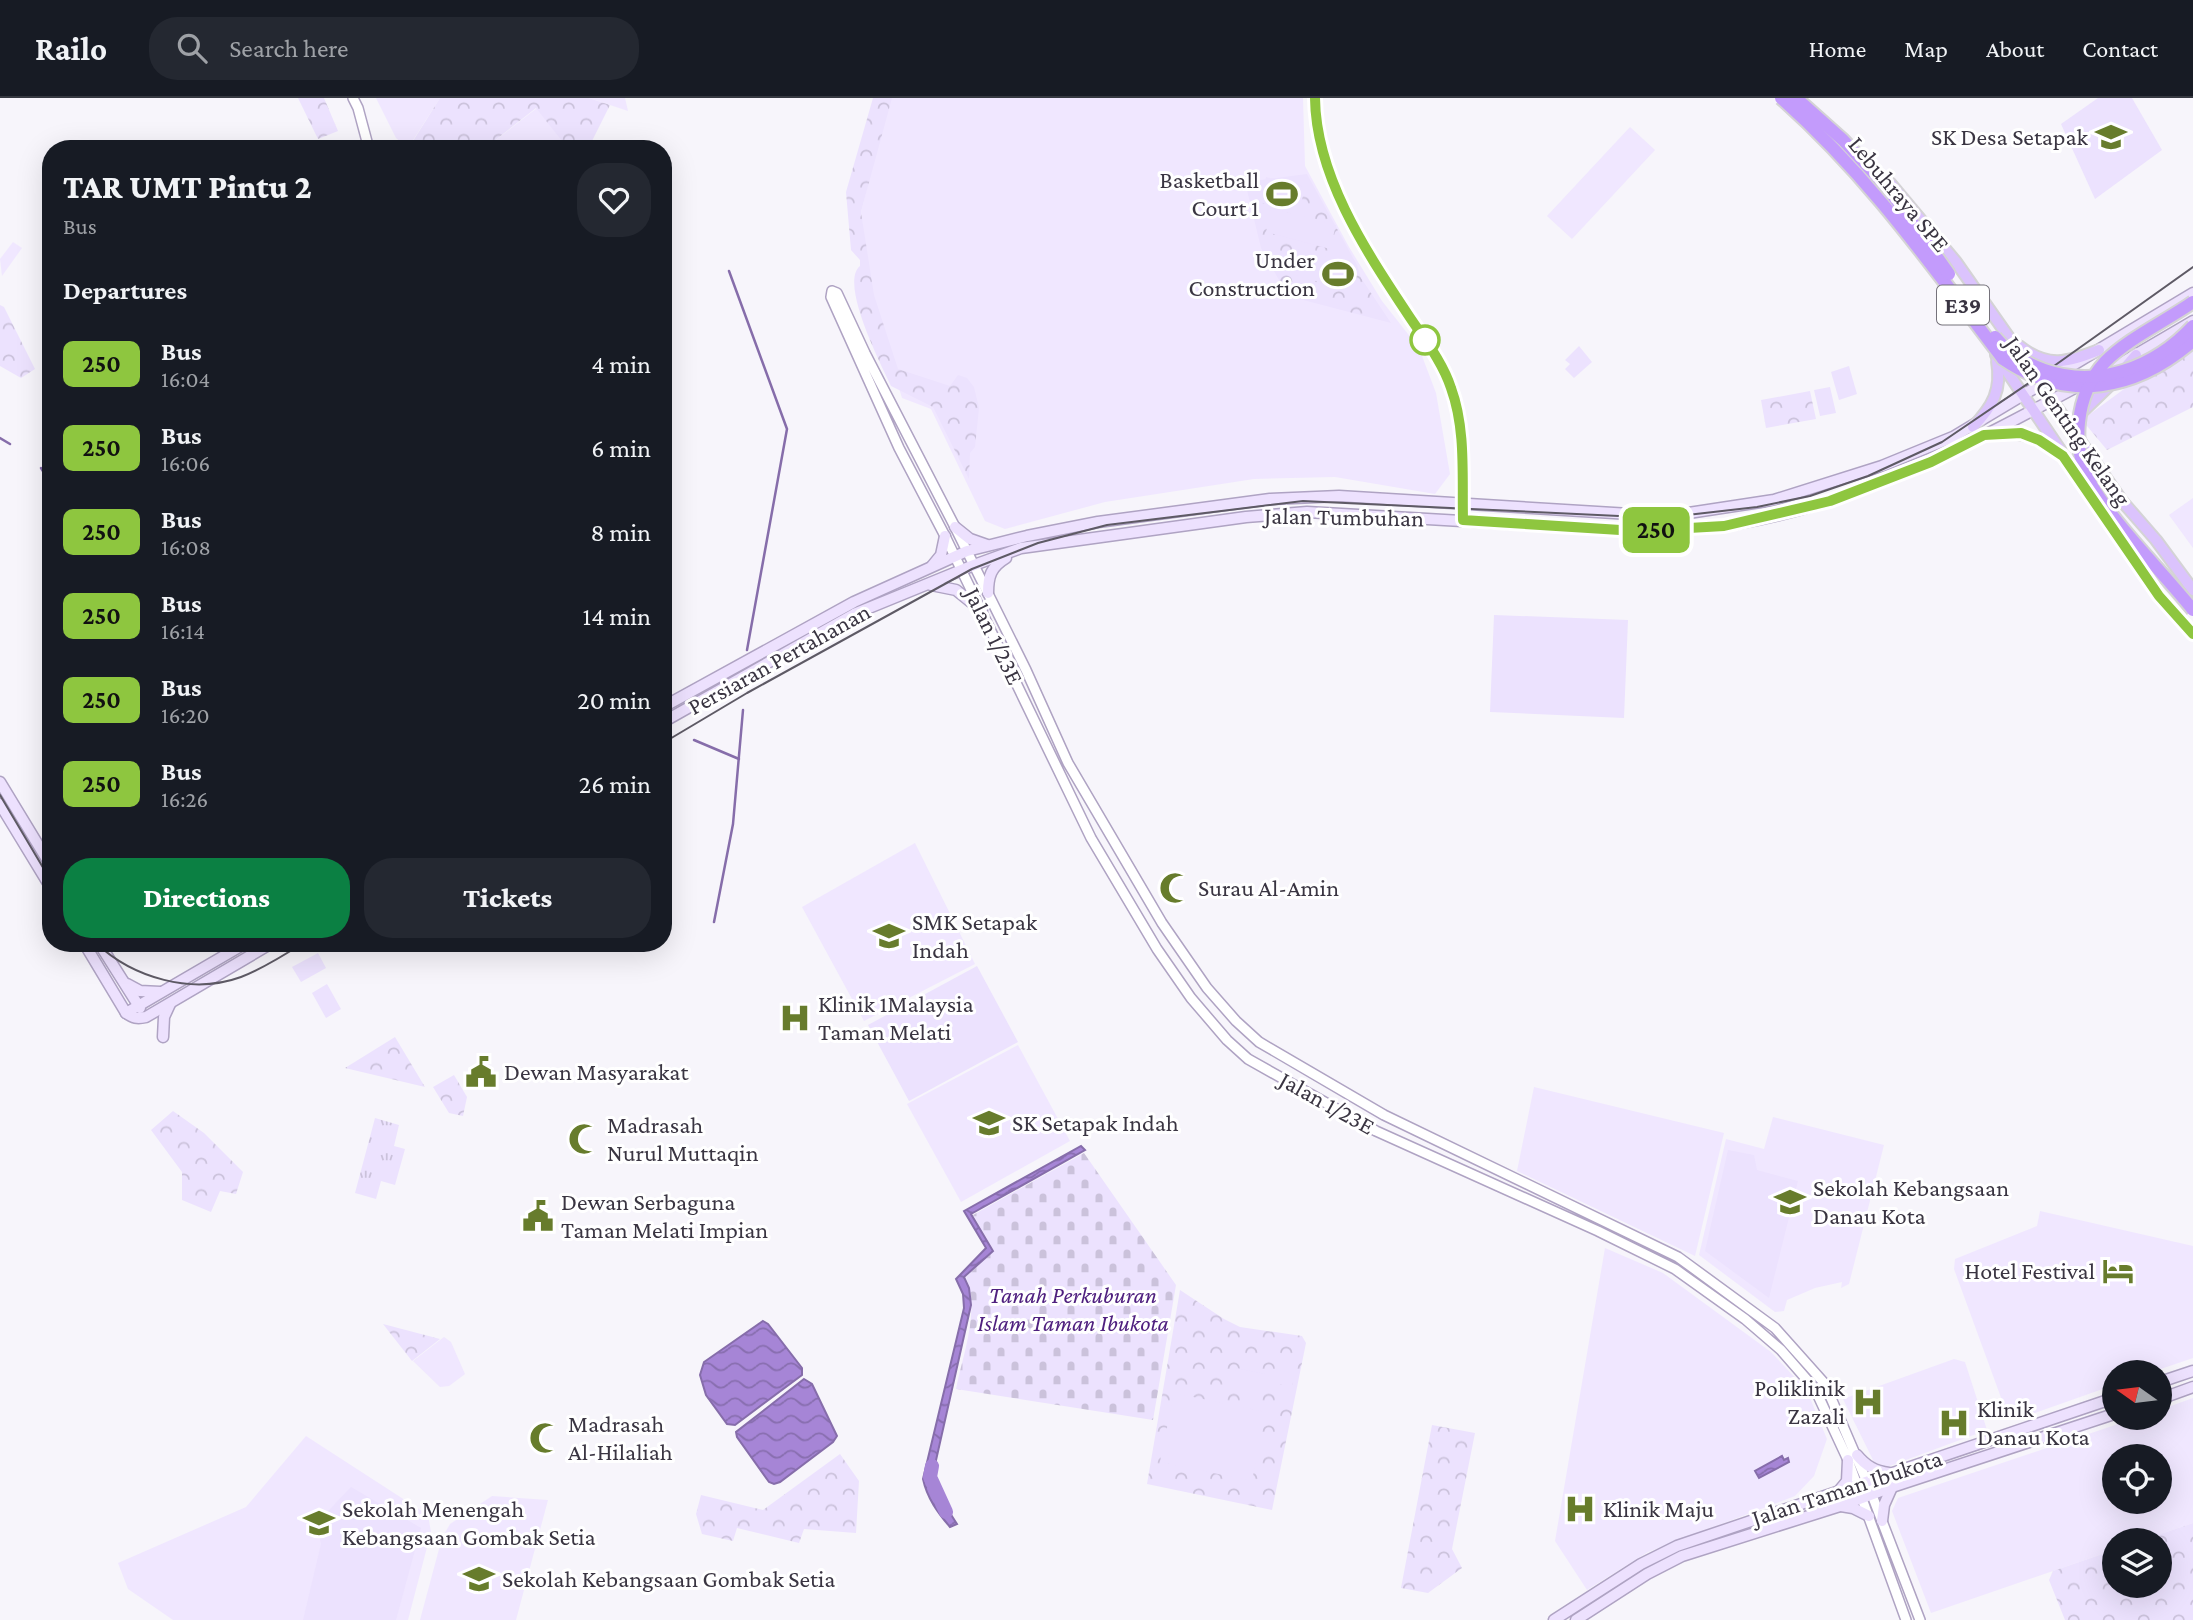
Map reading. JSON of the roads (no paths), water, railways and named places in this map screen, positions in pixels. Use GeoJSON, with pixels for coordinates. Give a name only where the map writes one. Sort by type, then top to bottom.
{"type":"FeatureCollection","features":[{"type":"Feature","properties":{"kind":"highway","name":"Lebuhraya SPE"},"geometry":{"type":"LineString","coordinates":[[1779,98],[1837,150],[1877,194],[2003,359],[2024,374],[2051,383],[2072,386],[2091,387],[2116,383],[2144,374],[2176,355],[2193,341]]}},
{"type":"Feature","properties":{"kind":"highway","name":"Lebuhraya SPE"},"geometry":{"type":"LineString","coordinates":[[1796,98],[1843,140],[1887,187],[2002,346],[2018,358],[2035,367],[2063,375],[2109,375],[2157,357],[2193,326]]}},
{"type":"Feature","properties":{"kind":"highway"},"geometry":{"type":"LineString","coordinates":[[2193,302],[2123,346],[2104,363],[2091,383],[2081,409],[2078,436],[2082,463],[2091,485],[2110,512],[2193,610]]}},
{"type":"Feature","properties":{"kind":"main road","name":"Jalan Genting Kelang"},"geometry":{"type":"LineString","coordinates":[[1779,98],[1849,168],[1913,243],[1995,353],[2159,596],[2193,634]]}},
{"type":"Feature","properties":{"kind":"main road","name":"Jalan Genting Kelang"},"geometry":{"type":"LineString","coordinates":[[1802,98],[1889,181],[1956,262],[2122,501],[2156,540],[2193,590]]}},
{"type":"Feature","properties":{"kind":"main road","name":"Jalan Tumbuhan"},"geometry":{"type":"LineString","coordinates":[[967,551],[1098,522],[1270,499],[1339,496],[1657,514],[1682,514],[1764,502],[1882,467],[1973,427],[2193,293]]}},
{"type":"Feature","properties":{"kind":"main road","name":"Jalan Tumbuhan"},"geometry":{"type":"LineString","coordinates":[[974,565],[1021,548],[1129,532],[1295,513],[1488,521],[1636,531],[1738,523],[1830,501],[1899,475],[2033,411],[2193,321]]}},
{"type":"Feature","properties":{"kind":"main road"},"geometry":{"type":"LineString","coordinates":[[2011,340],[2027,353],[2056,362],[2099,350]]}},
{"type":"Feature","properties":{"kind":"main road"},"geometry":{"type":"LineString","coordinates":[[1973,427],[1988,411],[1997,395],[2000,379],[1995,353]]}},
{"type":"Feature","properties":{"kind":"main road"},"geometry":{"type":"LineString","coordinates":[[2074,431],[2077,417],[2136,355]]}},
{"type":"Feature","properties":{"kind":"main road"},"geometry":{"type":"LineString","coordinates":[[2065,370],[2063,383],[2067,387],[2077,387]]}},
{"type":"Feature","properties":{"kind":"main road"},"geometry":{"type":"LineString","coordinates":[[1984,435],[2008,432],[2026,434],[2063,456]]}},
{"type":"Feature","properties":{"kind":"main road"},"geometry":{"type":"LineString","coordinates":[[1429,518],[1445,512],[1442,504],[1432,501]]}},
{"type":"Feature","properties":{"kind":"main road"},"geometry":{"type":"LineString","coordinates":[[1764,502],[1779,505],[1777,514]]}},
{"type":"Feature","properties":{"kind":"main road"},"geometry":{"type":"LineString","coordinates":[[1488,521],[1479,516],[1479,510],[1489,504]]}},
{"type":"Feature","properties":{"kind":"main road"},"geometry":{"type":"LineString","coordinates":[[1724,509],[1721,520],[1738,523]]}},
{"type":"Feature","properties":{"kind":"main road"},"geometry":{"type":"LineString","coordinates":[[1657,514],[1673,521],[1670,530]]}},
{"type":"Feature","properties":{"kind":"main road"},"geometry":{"type":"LineString","coordinates":[[956,527],[970,539],[987,545]]}},
{"type":"Feature","properties":{"kind":"main road"},"geometry":{"type":"LineString","coordinates":[[929,569],[940,555],[945,536]]}},
{"type":"Feature","properties":{"kind":"main road"},"geometry":{"type":"LineString","coordinates":[[988,593],[988,581],[993,568],[1021,548]]}},
{"type":"Feature","properties":{"kind":"main road","name":"Persiaran Pertahanan"},"geometry":{"type":"LineString","coordinates":[[672,703],[854,602],[967,551]]}},
{"type":"Feature","properties":{"kind":"main road","name":"Persiaran Pertahanan"},"geometry":{"type":"LineString","coordinates":[[672,717],[854,614],[974,565]]}},
{"type":"Feature","properties":{"kind":"main road"},"geometry":{"type":"LineString","coordinates":[[2159,596],[2158,581],[2162,574],[2171,572],[2184,578]]}},
{"type":"Feature","properties":{"kind":"main road"},"geometry":{"type":"LineString","coordinates":[[928,584],[957,590],[982,611]]}},
{"type":"Feature","properties":{"kind":"main road"},"geometry":{"type":"LineString","coordinates":[[0,782],[42,851]]}},
{"type":"Feature","properties":{"kind":"main road"},"geometry":{"type":"LineString","coordinates":[[0,804],[42,873]]}},
{"type":"Feature","properties":{"kind":"main road"},"geometry":{"type":"LineString","coordinates":[[90,952],[129,1015]]}},
{"type":"Feature","properties":{"kind":"main road"},"geometry":{"type":"LineString","coordinates":[[105,952],[146,1017]]}},
{"type":"Feature","properties":{"kind":"main road"},"geometry":{"type":"LineString","coordinates":[[129,1015],[138,1005],[231,952]]}},
{"type":"Feature","properties":{"kind":"main road"},"geometry":{"type":"LineString","coordinates":[[129,1015],[146,1017],[257,952]]}},
{"type":"Feature","properties":{"kind":"main road"},"geometry":{"type":"LineString","coordinates":[[124,982],[140,990],[162,992]]}},
{"type":"Feature","properties":{"kind":"main road"},"geometry":{"type":"LineString","coordinates":[[163,1037],[164,1017],[170,1003]]}},
{"type":"Feature","properties":{"kind":"main road"},"geometry":{"type":"LineString","coordinates":[[2172,1378],[2193,1371]]}},
{"type":"Feature","properties":{"kind":"main road"},"geometry":{"type":"LineString","coordinates":[[2172,1395],[2193,1387]]}},
{"type":"Feature","properties":{"kind":"main road","name":"Jalan Taman Ibukota"},"geometry":{"type":"LineString","coordinates":[[1554,1620],[1666,1551],[2102,1402]]}},
{"type":"Feature","properties":{"kind":"main road","name":"Jalan Taman Ibukota"},"geometry":{"type":"LineString","coordinates":[[1576,1620],[1668,1562],[2102,1418]]}},
{"type":"Feature","properties":{"kind":"main road"},"geometry":{"type":"LineString","coordinates":[[1838,1493],[1847,1480],[1852,1458],[1873,1469],[1889,1473]]}},
{"type":"Feature","properties":{"kind":"main road"},"geometry":{"type":"LineString","coordinates":[[1882,1521],[1884,1505],[1892,1487]]}},
{"type":"Feature","properties":{"kind":"main road"},"geometry":{"type":"LineString","coordinates":[[1840,1506],[1853,1508],[1869,1516]]}},
{"type":"Feature","properties":{"kind":"street"},"geometry":{"type":"LineString","coordinates":[[353,98],[367,140]]}},
{"type":"Feature","properties":{"kind":"street","name":"Jalan 1/23E"},"geometry":{"type":"LineString","coordinates":[[1852,1458],[1815,1389],[1781,1350],[1745,1319],[1675,1269],[1598,1231],[1376,1131],[1248,1059],[1232,1045],[1180,985],[1114,878],[1056,770],[1023,693],[899,448],[831,297],[832,291],[836,293],[864,353],[956,527],[1084,792],[1178,947],[1207,988],[1259,1042],[1384,1115],[1438,1143],[1601,1218],[1688,1264],[1760,1316],[1806,1359],[1825,1384],[1867,1496]]}},
{"type":"Feature","properties":{"kind":"street"},"geometry":{"type":"LineString","coordinates":[[1867,1496],[1869,1516],[1906,1620]]}},
{"type":"Feature","properties":{"kind":"street"},"geometry":{"type":"LineString","coordinates":[[1867,1496],[1882,1521],[1920,1620]]}},
{"type":"Feature","properties":{"kind":"water"},"geometry":{"type":"Polygon","coordinates":[[[1081,1146],[1085,1150],[971,1214],[993,1251],[964,1277],[969,1288],[971,1305],[932,1478],[932,1485],[957,1524],[950,1527],[927,1493],[923,1479],[964,1308],[963,1294],[956,1279],[986,1248],[964,1211],[1081,1146]]]}},
{"type":"Feature","properties":{"kind":"water"},"geometry":{"type":"Polygon","coordinates":[[[763,1321],[802,1368],[802,1375],[735,1425],[727,1424],[706,1395],[700,1375],[704,1362],[763,1321]]]}},
{"type":"Feature","properties":{"kind":"water"},"geometry":{"type":"Polygon","coordinates":[[[804,1379],[812,1384],[837,1436],[833,1442],[774,1484],[769,1482],[736,1432],[804,1379]]]}},
{"type":"Feature","properties":{"kind":"water"},"geometry":{"type":"Polygon","coordinates":[[[1782,1456],[1784,1460],[1788,1458],[1789,1462],[1759,1478],[1755,1471],[1782,1456]]]}},
{"type":"Feature","properties":{"kind":"waterway"},"geometry":{"type":"LineString","coordinates":[[729,271],[787,429],[747,650]]}},
{"type":"Feature","properties":{"kind":"waterway"},"geometry":{"type":"LineString","coordinates":[[0,438],[10,444]]}},
{"type":"Feature","properties":{"kind":"waterway"},"geometry":{"type":"LineString","coordinates":[[714,922],[733,824],[743,710]]}},
{"type":"Feature","properties":{"kind":"waterway"},"geometry":{"type":"LineString","coordinates":[[694,740],[739,759]]}},
{"type":"Feature","properties":{"kind":"waterway"},"geometry":{"type":"LineString","coordinates":[[932,1466],[930,1477],[946,1512]]}},
{"type":"Feature","properties":{"kind":"tram line"},"geometry":{"type":"LineString","coordinates":[[672,738],[747,693],[972,569],[1038,543],[1107,525],[1303,501],[1661,518],[1757,507],[1810,496],[1868,476],[1942,442],[2193,267]]}},
{"type":"Feature","properties":{"kind":"tram line"},"geometry":{"type":"LineString","coordinates":[[0,795],[42,866]]}},
{"type":"Feature","properties":{"kind":"tram line"},"geometry":{"type":"LineString","coordinates":[[107,952],[127,966],[145,974],[164,980],[203,984],[241,977],[288,952]]}},
{"type":"Feature","properties":{"kind":"place","name":"SK Desa Setapak"},"geometry":{"type":"Point","coordinates":[2111,137]}},
{"type":"Feature","properties":{"kind":"place","name":"Basketball Court 1"},"geometry":{"type":"Point","coordinates":[1282,194]}},
{"type":"Feature","properties":{"kind":"place","name":"Under Construction"},"geometry":{"type":"Point","coordinates":[1338,274]}},
{"type":"Feature","properties":{"kind":"place","name":"Surau Al-Amin"},"geometry":{"type":"Point","coordinates":[1175,888]}},
{"type":"Feature","properties":{"kind":"place","name":"SMK Setapak Indah"},"geometry":{"type":"Point","coordinates":[889,936]}},
{"type":"Feature","properties":{"kind":"place","name":"Klinik 1Malaysia Taman Melati"},"geometry":{"type":"Point","coordinates":[795,1018]}},
{"type":"Feature","properties":{"kind":"place","name":"Dewan Masyarakat"},"geometry":{"type":"Point","coordinates":[481,1072]}},
{"type":"Feature","properties":{"kind":"place","name":"SK Setapak Indah"},"geometry":{"type":"Point","coordinates":[989,1123]}},
{"type":"Feature","properties":{"kind":"place","name":"Madrasah Nurul Muttaqin"},"geometry":{"type":"Point","coordinates":[584,1139]}},
{"type":"Feature","properties":{"kind":"place","name":"Sekolah Kebangsaan Danau Kota"},"geometry":{"type":"Point","coordinates":[1790,1202]}},
{"type":"Feature","properties":{"kind":"place","name":"Dewan Serbaguna Taman Melati Impian"},"geometry":{"type":"Point","coordinates":[538,1216]}},
{"type":"Feature","properties":{"kind":"place","name":"Hotel Festival"},"geometry":{"type":"Point","coordinates":[2118,1271]}},
{"type":"Feature","properties":{"kind":"place","name":"Poliklinik Zazali"},"geometry":{"type":"Point","coordinates":[1868,1402]}},
{"type":"Feature","properties":{"kind":"place","name":"Klinik Danau Kota"},"geometry":{"type":"Point","coordinates":[1954,1423]}},
{"type":"Feature","properties":{"kind":"place","name":"Madrasah Al-Hilaliah"},"geometry":{"type":"Point","coordinates":[545,1438]}},
{"type":"Feature","properties":{"kind":"place","name":"Klinik Maju"},"geometry":{"type":"Point","coordinates":[1580,1509]}},
{"type":"Feature","properties":{"kind":"place","name":"Sekolah Menengah Kebangsaan Gombak Setia"},"geometry":{"type":"Point","coordinates":[319,1523]}},
{"type":"Feature","properties":{"kind":"place","name":"Sekolah Kebangsaan Gombak Setia"},"geometry":{"type":"Point","coordinates":[479,1579]}},
{"type":"Feature","properties":{"kind":"park label","name":"Tanah Perkuburan Islam Taman Ibukota"},"geometry":{"type":"Point","coordinates":[1073,1309]}}]}
